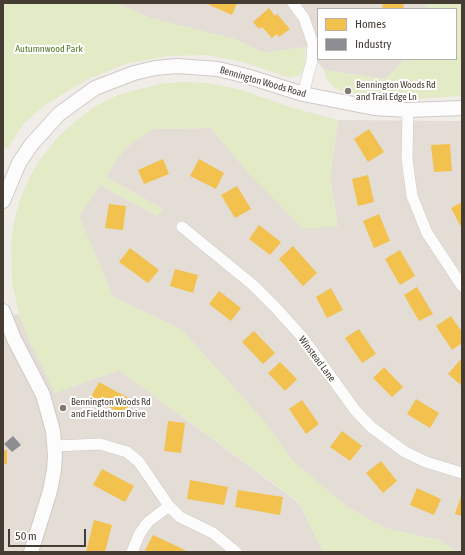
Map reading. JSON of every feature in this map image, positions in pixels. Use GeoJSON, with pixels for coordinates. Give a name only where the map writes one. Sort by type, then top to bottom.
{"type":"FeatureCollection","features":[{"type":"Feature","properties":{"kind":"street"},"geometry":{"type":"LineString","coordinates":[[293,3],[304,18],[313,44],[312,60],[303,94]]}},
{"type":"Feature","properties":{"kind":"street","name":"Bennington Woods Road"},"geometry":{"type":"LineString","coordinates":[[3,201],[8,171],[59,114],[95,88],[134,73],[170,67],[199,67],[246,76],[303,94],[374,108],[408,110],[462,108]]}},
{"type":"Feature","properties":{"kind":"street"},"geometry":{"type":"LineString","coordinates":[[408,110],[407,159],[412,196],[427,233],[462,286]]}},
{"type":"Feature","properties":{"kind":"street","name":"Winstead Lane"},"geometry":{"type":"LineString","coordinates":[[182,227],[253,285],[275,307],[303,338],[355,410],[371,427],[406,452],[426,462],[462,473]]}},
{"type":"Feature","properties":{"kind":"street"},"geometry":{"type":"LineString","coordinates":[[4,316],[14,339],[43,395],[49,413],[55,446],[54,470],[50,491],[31,552]]}},
{"type":"Feature","properties":{"kind":"street"},"geometry":{"type":"LineString","coordinates":[[55,446],[100,444],[127,452],[139,462],[169,506],[180,518],[213,533],[236,552]]}},
{"type":"Feature","properties":{"kind":"street"},"geometry":{"type":"LineString","coordinates":[[132,552],[140,533],[148,522],[169,506]]}},
{"type":"Feature","properties":{"kind":"shaded area"},"geometry":{"type":"Polygon","coordinates":[[[116,3],[423,3],[428,8],[317,8],[317,60],[404,60],[386,79],[324,70],[305,47],[265,53],[234,39],[153,19],[116,3]]]}},
{"type":"Feature","properties":{"kind":"shaded area"},"geometry":{"type":"Polygon","coordinates":[[[338,120],[462,121],[462,552],[457,552],[438,540],[385,528],[346,506],[294,462],[263,420],[181,329],[113,297],[79,216],[100,185],[157,216],[163,209],[106,177],[124,149],[153,129],[211,128],[251,176],[338,226],[330,178],[338,120]]]}},
{"type":"Feature","properties":{"kind":"shaded area"},"geometry":{"type":"Polygon","coordinates":[[[19,314],[31,344],[55,393],[119,370],[299,503],[323,552],[3,552],[3,316],[19,314]]]}},
{"type":"Feature","properties":{"kind":"green space","name":"Autumnwood Park"},"geometry":{"type":"Polygon","coordinates":[[[3,3],[116,3],[153,19],[234,39],[265,53],[305,47],[305,65],[300,75],[290,78],[244,62],[207,55],[169,56],[128,63],[88,79],[45,105],[24,123],[8,147],[3,149],[3,3]]]}},
{"type":"Feature","properties":{"kind":"green space"},"geometry":{"type":"Polygon","coordinates":[[[423,3],[462,3],[462,96],[415,99],[369,96],[334,88],[327,79],[324,70],[386,79],[404,60],[457,60],[457,8],[428,8],[423,3]]]}},
{"type":"Feature","properties":{"kind":"green space"},"geometry":{"type":"Polygon","coordinates":[[[182,82],[206,83],[238,89],[293,108],[338,120],[330,178],[338,226],[303,229],[251,176],[211,128],[153,129],[124,149],[106,177],[163,209],[157,216],[100,185],[79,216],[113,297],[181,329],[263,420],[294,462],[346,506],[385,528],[438,540],[457,552],[323,552],[299,502],[119,370],[55,393],[31,344],[19,314],[12,282],[11,245],[14,222],[20,200],[31,174],[41,158],[58,137],[78,119],[99,104],[118,95],[159,84],[182,82]]]}},
{"type":"Feature","properties":{"kind":"building: Homes"},"geometry":{"type":"Polygon","coordinates":[[[210,3],[237,3],[232,15],[209,5],[210,3]]]}},
{"type":"Feature","properties":{"kind":"building: Homes"},"geometry":{"type":"Polygon","coordinates":[[[382,3],[403,3],[404,8],[383,8],[382,3]]]}},
{"type":"Feature","properties":{"kind":"building: Homes"},"geometry":{"type":"Polygon","coordinates":[[[269,8],[275,16],[277,14],[290,29],[279,37],[277,34],[272,38],[262,27],[259,29],[253,22],[269,8]]]}},
{"type":"Feature","properties":{"kind":"building: Homes"},"geometry":{"type":"Polygon","coordinates":[[[369,129],[384,152],[368,162],[354,139],[369,129]]]}},
{"type":"Feature","properties":{"kind":"building: Homes"},"geometry":{"type":"Polygon","coordinates":[[[450,144],[452,171],[434,172],[431,145],[450,144]]]}},
{"type":"Feature","properties":{"kind":"building: Homes"},"geometry":{"type":"Polygon","coordinates":[[[163,159],[169,174],[144,184],[138,170],[163,159]]]}},
{"type":"Feature","properties":{"kind":"building: Homes"},"geometry":{"type":"Polygon","coordinates":[[[199,159],[224,173],[216,189],[190,176],[199,159]]]}},
{"type":"Feature","properties":{"kind":"building: Homes"},"geometry":{"type":"Polygon","coordinates":[[[368,175],[374,202],[358,206],[352,179],[368,175]]]}},
{"type":"Feature","properties":{"kind":"building: Homes"},"geometry":{"type":"Polygon","coordinates":[[[237,186],[251,209],[235,218],[221,195],[237,186]]]}},
{"type":"Feature","properties":{"kind":"building: Homes"},"geometry":{"type":"Polygon","coordinates":[[[462,202],[462,229],[451,208],[462,202]]]}},
{"type":"Feature","properties":{"kind":"building: Homes"},"geometry":{"type":"Polygon","coordinates":[[[109,204],[126,206],[123,230],[105,228],[109,204]]]}},
{"type":"Feature","properties":{"kind":"building: Homes"},"geometry":{"type":"Polygon","coordinates":[[[379,214],[390,241],[374,248],[363,221],[379,214]]]}},
{"type":"Feature","properties":{"kind":"building: Homes"},"geometry":{"type":"Polygon","coordinates":[[[259,225],[281,242],[270,255],[249,239],[259,225]]]}},
{"type":"Feature","properties":{"kind":"building: Homes"},"geometry":{"type":"Polygon","coordinates":[[[293,246],[317,273],[303,286],[279,259],[293,246]]]}},
{"type":"Feature","properties":{"kind":"building: Homes"},"geometry":{"type":"Polygon","coordinates":[[[130,248],[159,270],[148,283],[119,262],[130,248]]]}},
{"type":"Feature","properties":{"kind":"building: Homes"},"geometry":{"type":"Polygon","coordinates":[[[400,250],[415,276],[400,285],[385,259],[400,250]]]}},
{"type":"Feature","properties":{"kind":"building: Homes"},"geometry":{"type":"Polygon","coordinates":[[[175,269],[198,275],[193,293],[170,286],[175,269]]]}},
{"type":"Feature","properties":{"kind":"building: Homes"},"geometry":{"type":"Polygon","coordinates":[[[417,287],[433,314],[419,321],[404,295],[417,287]]]}},
{"type":"Feature","properties":{"kind":"building: Homes"},"geometry":{"type":"Polygon","coordinates":[[[331,288],[343,310],[327,318],[316,297],[331,288]]]}},
{"type":"Feature","properties":{"kind":"building: Homes"},"geometry":{"type":"Polygon","coordinates":[[[219,291],[241,308],[231,321],[209,304],[219,291]]]}},
{"type":"Feature","properties":{"kind":"building: Homes"},"geometry":{"type":"Polygon","coordinates":[[[451,316],[462,332],[462,343],[452,350],[436,326],[451,316]]]}},
{"type":"Feature","properties":{"kind":"building: Homes"},"geometry":{"type":"Polygon","coordinates":[[[359,329],[376,354],[362,363],[345,338],[359,329]]]}},
{"type":"Feature","properties":{"kind":"building: Homes"},"geometry":{"type":"Polygon","coordinates":[[[254,331],[275,353],[263,364],[242,342],[254,331]]]}},
{"type":"Feature","properties":{"kind":"building: Homes"},"geometry":{"type":"Polygon","coordinates":[[[462,359],[462,386],[448,374],[462,359]]]}},
{"type":"Feature","properties":{"kind":"building: Homes"},"geometry":{"type":"Polygon","coordinates":[[[280,362],[297,379],[285,391],[268,373],[280,362]]]}},
{"type":"Feature","properties":{"kind":"building: Homes"},"geometry":{"type":"Polygon","coordinates":[[[384,367],[403,387],[392,397],[373,378],[384,367]]]}},
{"type":"Feature","properties":{"kind":"building: Homes"},"geometry":{"type":"Polygon","coordinates":[[[99,382],[132,400],[123,415],[91,397],[99,382]]]}},
{"type":"Feature","properties":{"kind":"building: Homes"},"geometry":{"type":"Polygon","coordinates":[[[416,399],[439,413],[430,428],[407,414],[416,399]]]}},
{"type":"Feature","properties":{"kind":"building: Homes"},"geometry":{"type":"Polygon","coordinates":[[[302,400],[319,424],[306,434],[289,409],[302,400]]]}},
{"type":"Feature","properties":{"kind":"building: Homes"},"geometry":{"type":"Polygon","coordinates":[[[168,421],[185,423],[181,453],[164,451],[168,421]]]}},
{"type":"Feature","properties":{"kind":"building: Homes"},"geometry":{"type":"Polygon","coordinates":[[[342,431],[362,446],[350,461],[330,447],[342,431]]]}},
{"type":"Feature","properties":{"kind":"building: Homes"},"geometry":{"type":"Polygon","coordinates":[[[3,450],[7,450],[7,464],[3,464],[3,450]]]}},
{"type":"Feature","properties":{"kind":"building: Homes"},"geometry":{"type":"Polygon","coordinates":[[[381,461],[397,481],[383,493],[366,473],[381,461]]]}},
{"type":"Feature","properties":{"kind":"building: Homes"},"geometry":{"type":"Polygon","coordinates":[[[102,469],[134,486],[125,502],[93,485],[102,469]]]}},
{"type":"Feature","properties":{"kind":"building: Homes"},"geometry":{"type":"Polygon","coordinates":[[[190,480],[228,487],[224,505],[187,499],[190,480]]]}},
{"type":"Feature","properties":{"kind":"building: Homes"},"geometry":{"type":"Polygon","coordinates":[[[417,488],[441,499],[434,515],[410,505],[417,488]]]}},
{"type":"Feature","properties":{"kind":"building: Homes"},"geometry":{"type":"Polygon","coordinates":[[[238,490],[283,497],[280,515],[235,507],[238,490]]]}},
{"type":"Feature","properties":{"kind":"building: Homes"},"geometry":{"type":"Polygon","coordinates":[[[462,493],[462,516],[455,514],[462,493]]]}},
{"type":"Feature","properties":{"kind":"building: Homes"},"geometry":{"type":"Polygon","coordinates":[[[94,520],[112,525],[105,552],[86,552],[94,520]]]}},
{"type":"Feature","properties":{"kind":"building: Homes"},"geometry":{"type":"Polygon","coordinates":[[[153,535],[185,550],[184,552],[150,552],[145,550],[153,535]]]}},
{"type":"Feature","properties":{"kind":"building: Industry"},"geometry":{"type":"Polygon","coordinates":[[[13,436],[21,445],[12,452],[4,444],[13,436]]]}},
{"type":"Feature","properties":{"kind":"place","name":"Bennington Woods Rd and Trail Edge Ln"},"geometry":{"type":"Point","coordinates":[348,91]}},
{"type":"Feature","properties":{"kind":"place","name":"Bennington Woods Rd and Fieldthorn Drive"},"geometry":{"type":"Point","coordinates":[63,408]}}]}
